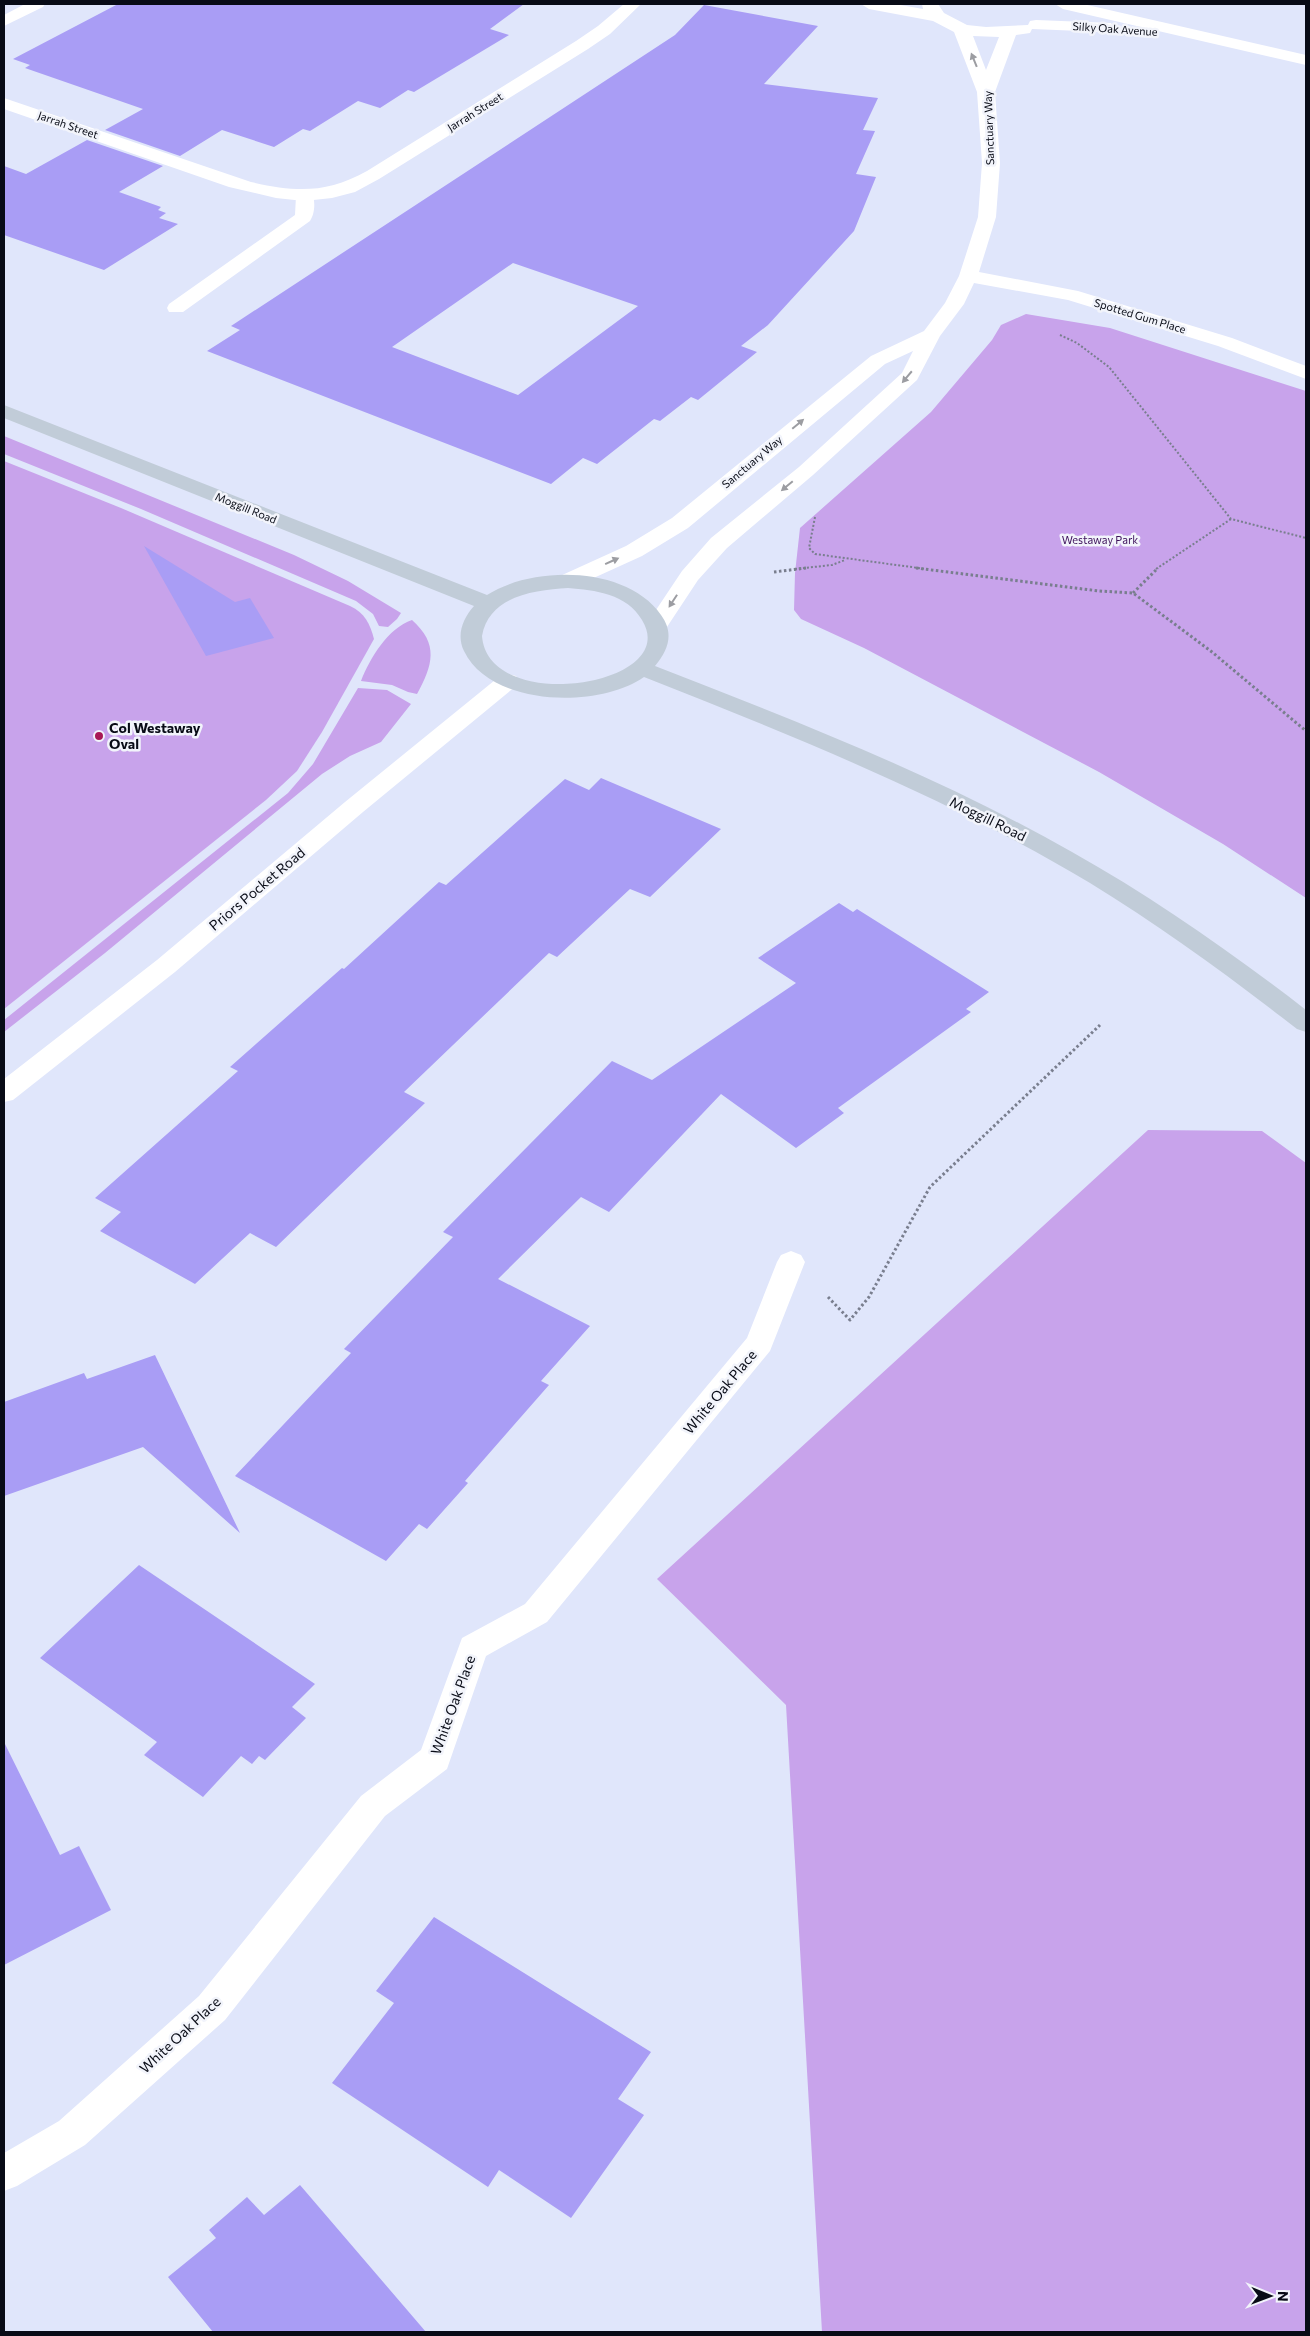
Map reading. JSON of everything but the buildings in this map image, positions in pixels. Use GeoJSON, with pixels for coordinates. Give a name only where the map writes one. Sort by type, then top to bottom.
{"type":"FeatureCollection","features":[{"type":"Feature","properties":{"kind":"main road","name":"Moggill Road"},"geometry":{"type":"LineString","coordinates":[[4,411],[489,604]]}},
{"type":"Feature","properties":{"kind":"main road"},"geometry":{"type":"LineString","coordinates":[[568,581],[599,584],[626,593],[647,607],[657,625],[659,640],[653,655],[641,668],[620,680],[593,689],[563,692],[534,689],[508,681],[487,668],[474,653],[470,636],[476,619],[489,604],[505,594],[524,587],[568,581]]}},
{"type":"Feature","properties":{"kind":"main road","name":"Moggill Road"},"geometry":{"type":"LineString","coordinates":[[641,668],[788,726],[1025,836],[1125,894],[1235,967],[1306,1023]]}},
{"type":"Feature","properties":{"kind":"street"},"geometry":{"type":"LineString","coordinates":[[4,21],[37,4]]}},
{"type":"Feature","properties":{"kind":"street","name":"Jarrah Street"},"geometry":{"type":"LineString","coordinates":[[4,103],[235,182],[270,192],[304,196],[344,190],[373,175],[582,45],[604,30],[633,4]]}},
{"type":"Feature","properties":{"kind":"street","name":"Silky Oak Avenue"},"geometry":{"type":"LineString","coordinates":[[869,4],[932,10],[961,28],[993,33],[1009,32],[1036,25],[1090,26],[1193,36]]}},
{"type":"Feature","properties":{"kind":"street"},"geometry":{"type":"LineString","coordinates":[[1036,25],[1050,13],[1049,4]]}},
{"type":"Feature","properties":{"kind":"street","name":"Silky Oak Avenue"},"geometry":{"type":"LineString","coordinates":[[1063,4],[1193,36],[1306,60]]}},
{"type":"Feature","properties":{"kind":"street"},"geometry":{"type":"LineString","coordinates":[[961,28],[986,92]]}},
{"type":"Feature","properties":{"kind":"street","name":"Sanctuary Way"},"geometry":{"type":"LineString","coordinates":[[657,625],[690,576],[719,543],[806,471],[910,376],[931,335],[954,304],[968,276],[987,218],[991,163],[986,92],[999,53],[1009,32]]}},
{"type":"Feature","properties":{"kind":"street","name":"Spotted Gum Place"},"geometry":{"type":"LineString","coordinates":[[968,276],[1071,295],[1225,342],[1306,373]]}},
{"type":"Feature","properties":{"kind":"street","name":"Sanctuary Way"},"geometry":{"type":"LineString","coordinates":[[568,581],[634,551],[680,523],[878,360],[931,335]]}},
{"type":"Feature","properties":{"kind":"street","name":"Priors Pocket Road"},"geometry":{"type":"LineString","coordinates":[[4,1093],[166,966],[354,806],[508,681]]}},
{"type":"Feature","properties":{"kind":"street","name":"White Oak Place"},"geometry":{"type":"LineString","coordinates":[[4,2173],[72,2133],[212,2008],[373,1806],[435,1759],[473,1648],[536,1613],[760,1343],[791,1262]]}},
{"type":"Feature","properties":{"kind":"lane"},"geometry":{"type":"LineString","coordinates":[[176,308],[304,217],[304,196]]}},
{"type":"Feature","properties":{"kind":"path"},"geometry":{"type":"LineString","coordinates":[[1052,331],[1077,342],[1109,367],[1231,519],[1306,538]]}},
{"type":"Feature","properties":{"kind":"path"},"geometry":{"type":"LineString","coordinates":[[817,512],[809,548],[814,554],[845,560],[1100,591],[1133,593],[1212,652],[1306,730]]}},
{"type":"Feature","properties":{"kind":"path"},"geometry":{"type":"LineString","coordinates":[[1133,593],[1155,570],[1231,519]]}},
{"type":"Feature","properties":{"kind":"path"},"geometry":{"type":"LineString","coordinates":[[774,572],[832,565],[845,560]]}},
{"type":"Feature","properties":{"kind":"path"},"geometry":{"type":"LineString","coordinates":[[791,1262],[850,1320],[869,1297],[930,1187],[1100,1025]]}},
{"type":"Feature","properties":{"kind":"green space","name":"Westaway Park"},"geometry":{"type":"Polygon","coordinates":[[[1026,314],[1110,328],[1306,391],[1306,898],[1223,844],[1099,772],[864,648],[801,619],[794,610],[795,573],[800,528],[931,412],[992,340],[1001,325],[1026,314]]]}},
{"type":"Feature","properties":{"kind":"green space"},"geometry":{"type":"Polygon","coordinates":[[[4,436],[294,555],[348,581],[401,613],[388,627],[379,626],[373,614],[356,601],[141,509],[4,454],[4,436]]]}},
{"type":"Feature","properties":{"kind":"green space"},"geometry":{"type":"Polygon","coordinates":[[[4,461],[121,508],[350,606],[360,612],[366,619],[374,639],[322,732],[297,771],[266,800],[4,1009],[4,461]]]}},
{"type":"Feature","properties":{"kind":"green space"},"geometry":{"type":"Polygon","coordinates":[[[412,620],[421,629],[426,638],[430,646],[431,655],[427,674],[417,694],[392,685],[361,681],[369,663],[381,645],[395,630],[412,620]]]}},
{"type":"Feature","properties":{"kind":"green space"},"geometry":{"type":"Polygon","coordinates":[[[358,688],[387,690],[411,704],[381,742],[350,756],[322,774],[105,953],[4,1032],[4,1020],[288,793],[313,764],[358,688]]]}},
{"type":"Feature","properties":{"kind":"green space"},"geometry":{"type":"Polygon","coordinates":[[[1148,1130],[1262,1131],[1306,1163],[1306,2332],[822,2332],[786,1705],[657,1579],[1148,1130]]]}},
{"type":"Feature","properties":{"kind":"place","name":"Col Westaway Oval"},"geometry":{"type":"Point","coordinates":[99,736]}}]}
